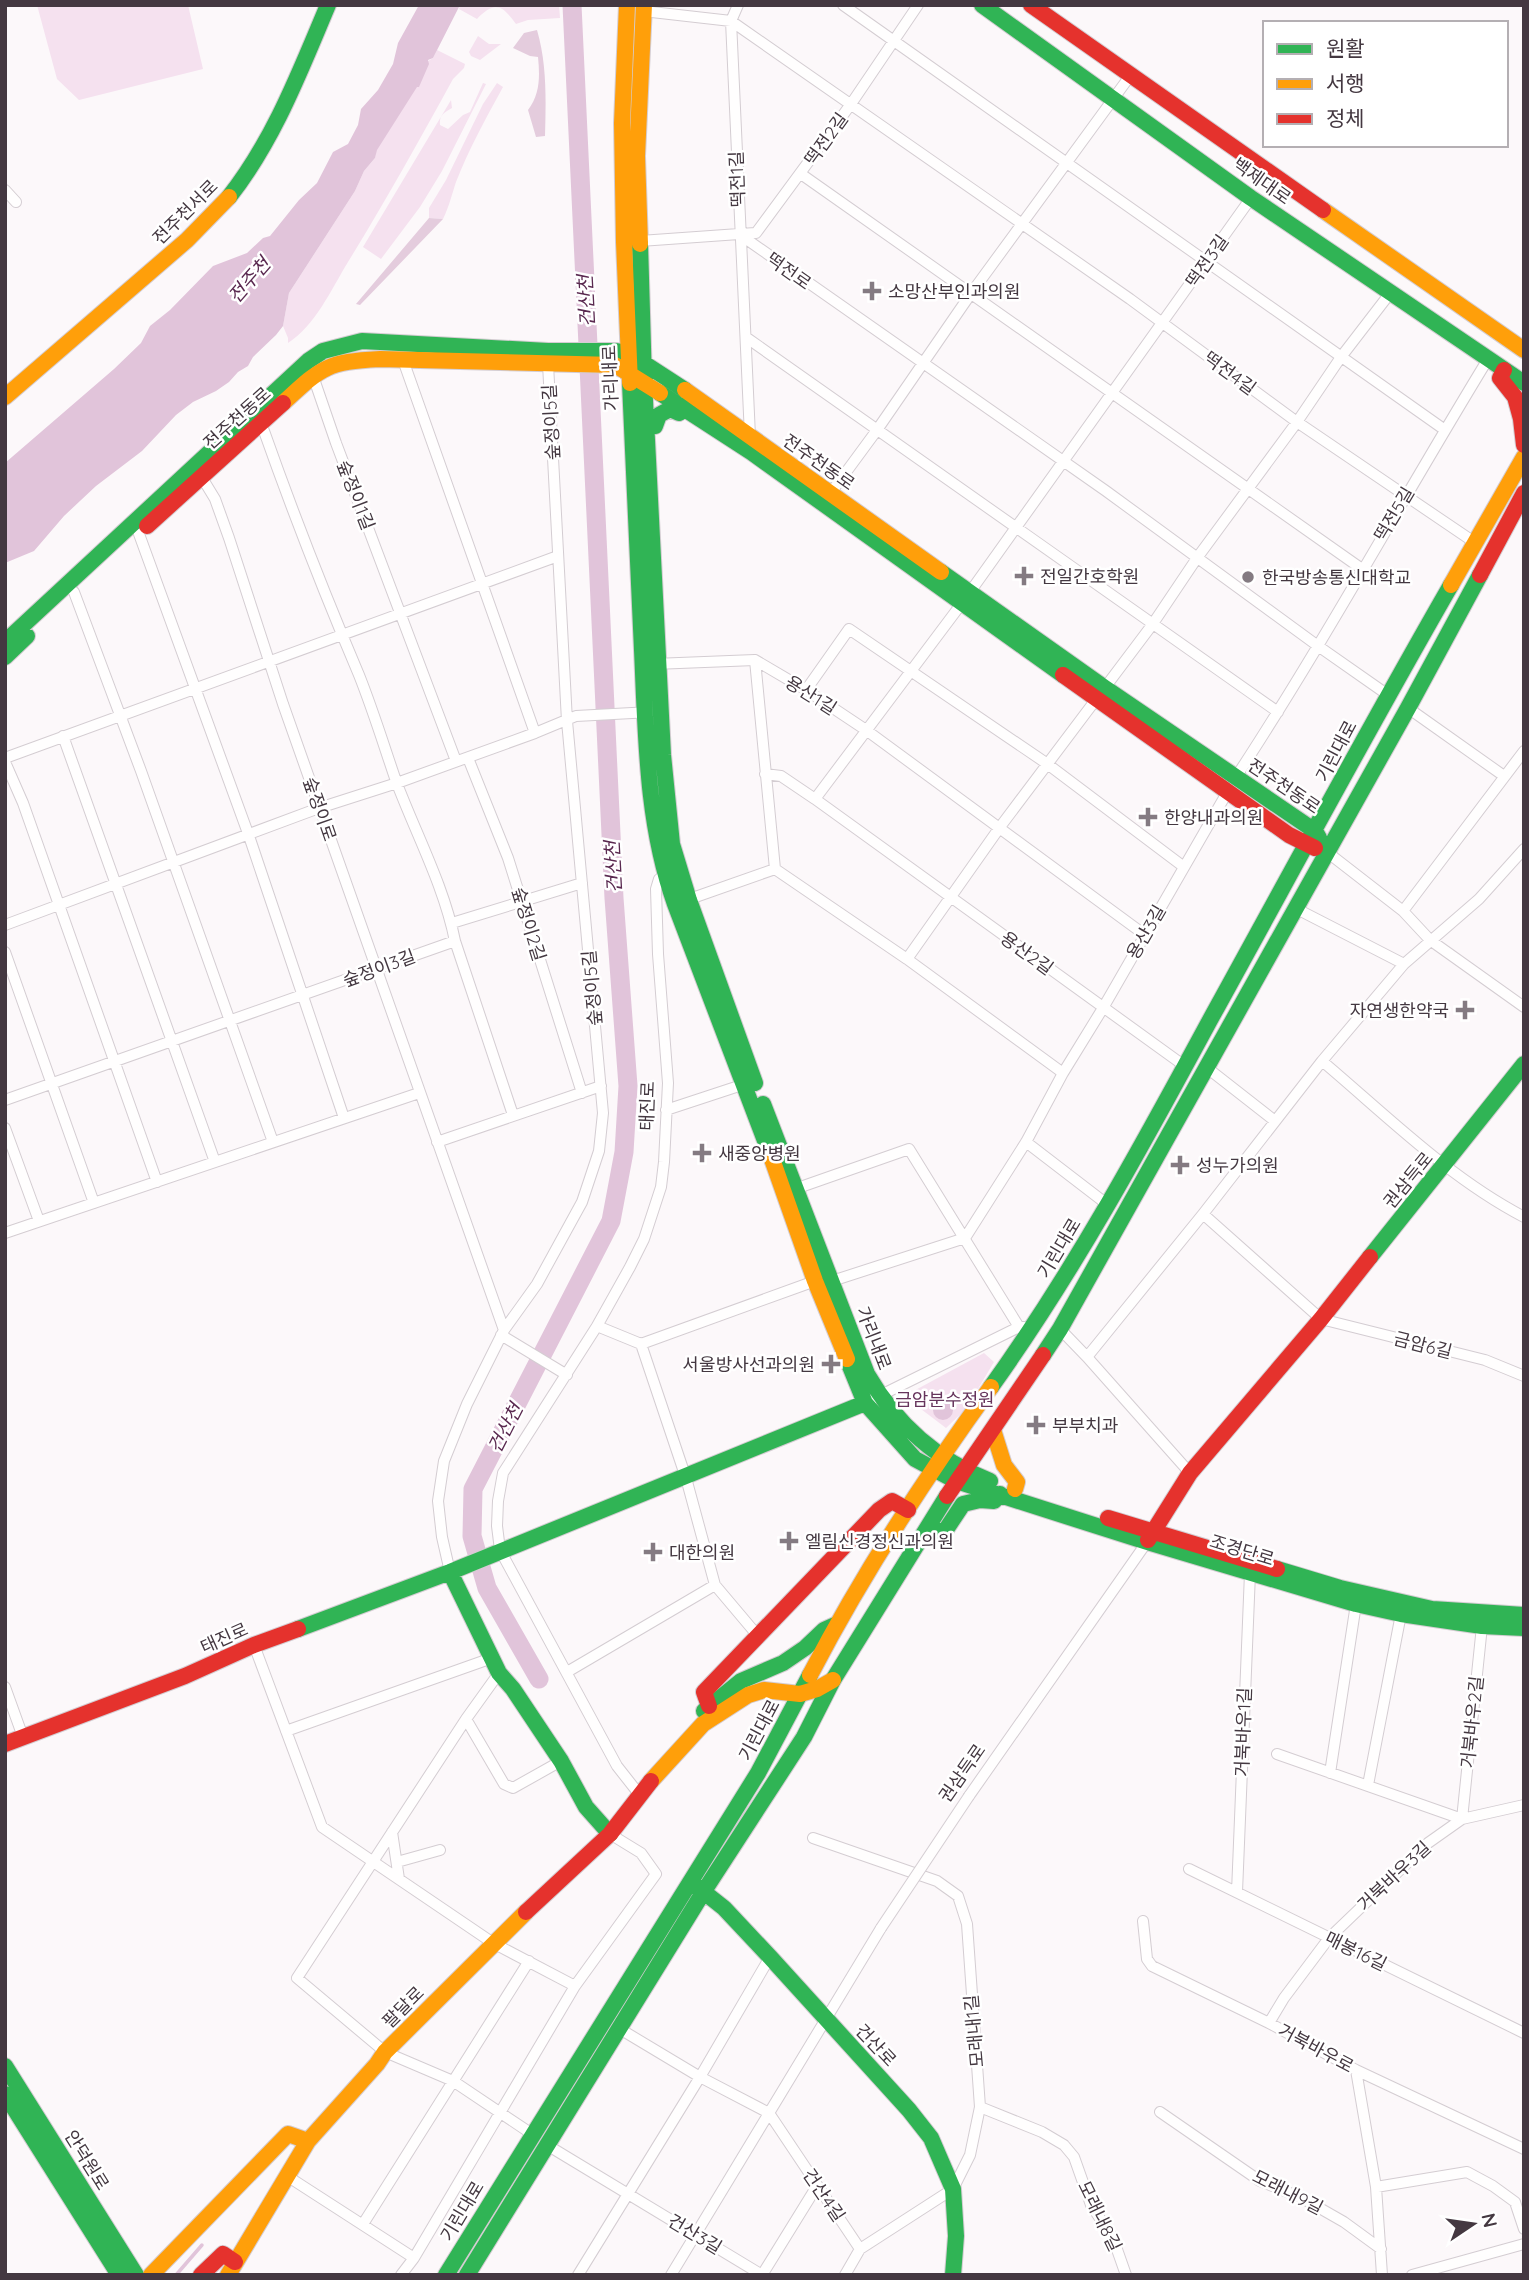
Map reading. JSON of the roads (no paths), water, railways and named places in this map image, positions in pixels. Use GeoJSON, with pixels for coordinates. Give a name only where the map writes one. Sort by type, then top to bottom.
{"type":"FeatureCollection","features":[{"type":"Feature","properties":{"kind":"street","name":"전주천서로"},"geometry":{"type":"LineString","coordinates":[[5,397],[171,253],[240,183],[282,108],[328,5]]}},
{"type":"Feature","properties":{"kind":"street","name":"떡전1길"},"geometry":{"type":"LineString","coordinates":[[738,5],[731,21],[750,436]]}},
{"type":"Feature","properties":{"kind":"street"},"geometry":{"type":"LineString","coordinates":[[843,5],[1445,430]]}},
{"type":"Feature","properties":{"kind":"street","name":"떡전2길"},"geometry":{"type":"LineString","coordinates":[[739,234],[756,233],[851,104],[918,5]]}},
{"type":"Feature","properties":{"kind":"street","name":"백제대로"},"geometry":{"type":"LineString","coordinates":[[982,5],[1251,198],[1524,383]]}},
{"type":"Feature","properties":{"kind":"street","name":"백제대로"},"geometry":{"type":"LineString","coordinates":[[1031,5],[1521,344]]}},
{"type":"Feature","properties":{"kind":"street"},"geometry":{"type":"LineString","coordinates":[[638,7],[731,21]]}},
{"type":"Feature","properties":{"kind":"street","name":"가리내로"},"geometry":{"type":"LineString","coordinates":[[638,7],[636,156],[645,364],[651,664],[648,712],[655,834],[665,876],[682,902]]}},
{"type":"Feature","properties":{"kind":"street","name":"가리내로"},"geometry":{"type":"LineString","coordinates":[[638,7],[622,123],[622,360],[651,664]]}},
{"type":"Feature","properties":{"kind":"street","name":"떡전2길"},"geometry":{"type":"LineString","coordinates":[[731,21],[851,104]]}},
{"type":"Feature","properties":{"kind":"street"},"geometry":{"type":"LineString","coordinates":[[1076,74],[1093,50]]}},
{"type":"Feature","properties":{"kind":"street"},"geometry":{"type":"LineString","coordinates":[[827,498],[972,292],[1130,76]]}},
{"type":"Feature","properties":{"kind":"street"},"geometry":{"type":"LineString","coordinates":[[851,104],[1162,324]]}},
{"type":"Feature","properties":{"kind":"street","name":"떡전2길"},"geometry":{"type":"LineString","coordinates":[[801,174],[972,292]]}},
{"type":"Feature","properties":{"kind":"street"},"geometry":{"type":"LineString","coordinates":[[5,190],[16,202]]}},
{"type":"Feature","properties":{"kind":"street","name":"떡전3길"},"geometry":{"type":"LineString","coordinates":[[966,597],[1251,198]]}},
{"type":"Feature","properties":{"kind":"street"},"geometry":{"type":"LineString","coordinates":[[640,241],[739,234]]}},
{"type":"Feature","properties":{"kind":"street","name":"떡전로"},"geometry":{"type":"LineString","coordinates":[[739,234],[1064,463]]}},
{"type":"Feature","properties":{"kind":"street"},"geometry":{"type":"LineString","coordinates":[[972,292],[1362,569]]}},
{"type":"Feature","properties":{"kind":"street"},"geometry":{"type":"LineString","coordinates":[[907,959],[1046,763],[1152,625],[1341,357],[1391,292]]}},
{"type":"Feature","properties":{"kind":"street","name":"떡전4길"},"geometry":{"type":"LineString","coordinates":[[1162,324],[1297,422],[1474,542]]}},
{"type":"Feature","properties":{"kind":"street"},"geometry":{"type":"LineString","coordinates":[[747,338],[1278,712]]}},
{"type":"Feature","properties":{"kind":"street","name":"전주천동로"},"geometry":{"type":"LineString","coordinates":[[5,642],[308,361],[323,351],[362,341],[551,360]]}},
{"type":"Feature","properties":{"kind":"street","name":"떡전5길"},"geometry":{"type":"LineString","coordinates":[[1232,784],[1318,646],[1488,359]]}},
{"type":"Feature","properties":{"kind":"street"},"geometry":{"type":"LineString","coordinates":[[404,360],[535,733]]}},
{"type":"Feature","properties":{"kind":"street"},"geometry":{"type":"LineString","coordinates":[[551,360],[622,360]]}},
{"type":"Feature","properties":{"kind":"street","name":"전주천동로"},"geometry":{"type":"LineString","coordinates":[[5,657],[258,424],[328,366],[346,361],[551,360]]}},
{"type":"Feature","properties":{"kind":"street","name":"숲정이5길"},"geometry":{"type":"LineString","coordinates":[[455,1570],[442,1537],[438,1501],[444,1461],[467,1404],[502,1333],[537,1284],[582,1202],[599,1151],[603,1113],[582,883],[572,718],[558,556],[551,360]]}},
{"type":"Feature","properties":{"kind":"street","name":"전주천동로"},"geometry":{"type":"LineString","coordinates":[[622,360],[645,364],[750,436],[827,498],[858,530],[966,597]]}},
{"type":"Feature","properties":{"kind":"street","name":"전주천동로"},"geometry":{"type":"LineString","coordinates":[[622,360],[644,381],[827,498],[1232,784],[1307,846],[1327,852]]}},
{"type":"Feature","properties":{"kind":"street"},"geometry":{"type":"LineString","coordinates":[[1504,370],[1500,378],[1515,397],[1524,445]]}},
{"type":"Feature","properties":{"kind":"street","name":"숲정이1길"},"geometry":{"type":"LineString","coordinates":[[313,376],[456,761]]}},
{"type":"Feature","properties":{"kind":"street"},"geometry":{"type":"LineString","coordinates":[[646,427],[655,426],[659,415],[670,409],[679,413],[684,406]]}},
{"type":"Feature","properties":{"kind":"street"},"geometry":{"type":"LineString","coordinates":[[709,423],[719,442],[853,535],[858,530]]}},
{"type":"Feature","properties":{"kind":"street"},"geometry":{"type":"LineString","coordinates":[[258,424],[264,431],[452,923],[455,941],[513,1115]]}},
{"type":"Feature","properties":{"kind":"street","name":"기린대로"},"geometry":{"type":"LineString","coordinates":[[472,2273],[547,2145],[620,2029],[836,1625],[938,1463],[1108,1205],[1388,695],[1524,457]]}},
{"type":"Feature","properties":{"kind":"street"},"geometry":{"type":"LineString","coordinates":[[1064,463],[1388,695]]}},
{"type":"Feature","properties":{"kind":"street","name":"숲정이로"},"geometry":{"type":"LineString","coordinates":[[201,476],[219,512],[502,1333]]}},
{"type":"Feature","properties":{"kind":"street","name":"기린대로"},"geometry":{"type":"LineString","coordinates":[[446,2275],[532,2134],[697,1886],[804,1737],[834,1680],[960,1475],[1060,1329],[1408,708],[1524,493]]}},
{"type":"Feature","properties":{"kind":"street"},"geometry":{"type":"LineString","coordinates":[[139,534],[249,836],[344,1118]]}},
{"type":"Feature","properties":{"kind":"street"},"geometry":{"type":"LineString","coordinates":[[157,1182],[23,803],[5,760],[62,736],[558,556]]}},
{"type":"Feature","properties":{"kind":"street"},"geometry":{"type":"LineString","coordinates":[[74,592],[174,862],[273,1142]]}},
{"type":"Feature","properties":{"kind":"street"},"geometry":{"type":"LineString","coordinates":[[765,774],[781,776],[815,799],[966,597]]}},
{"type":"Feature","properties":{"kind":"street"},"geometry":{"type":"LineString","coordinates":[[806,690],[849,629],[1046,763],[1184,867]]}},
{"type":"Feature","properties":{"kind":"street"},"geometry":{"type":"LineString","coordinates":[[651,664],[755,660],[775,869],[985,1014],[1063,1073]]}},
{"type":"Feature","properties":{"kind":"street","name":"용산1길"},"geometry":{"type":"LineString","coordinates":[[755,660],[866,730],[1000,827]]}},
{"type":"Feature","properties":{"kind":"street"},"geometry":{"type":"LineString","coordinates":[[1408,708],[1504,776]]}},
{"type":"Feature","properties":{"kind":"street"},"geometry":{"type":"LineString","coordinates":[[5,925],[319,808],[468,758],[572,718],[648,712]]}},
{"type":"Feature","properties":{"kind":"street","name":"가리내로"},"geometry":{"type":"LineString","coordinates":[[648,712],[682,902],[871,1400],[915,1459],[938,1463],[960,1475]]}},
{"type":"Feature","properties":{"kind":"street"},"geometry":{"type":"LineString","coordinates":[[62,736],[215,1162]]}},
{"type":"Feature","properties":{"kind":"street"},"geometry":{"type":"LineString","coordinates":[[1403,911],[1524,751]]}},
{"type":"Feature","properties":{"kind":"street","name":"숲정이2길"},"geometry":{"type":"LineString","coordinates":[[468,758],[508,858],[582,1093]]}},
{"type":"Feature","properties":{"kind":"street","name":"전주천동로"},"geometry":{"type":"LineString","coordinates":[[1232,784],[1315,831],[1327,852]]}},
{"type":"Feature","properties":{"kind":"street","name":"용산3길"},"geometry":{"type":"LineString","coordinates":[[965,1238],[1026,1142],[1063,1073],[1232,784]]}},
{"type":"Feature","properties":{"kind":"street","name":"용산2길"},"geometry":{"type":"LineString","coordinates":[[815,799],[1103,1008]]}},
{"type":"Feature","properties":{"kind":"street"},"geometry":{"type":"LineString","coordinates":[[1000,827],[1145,935]]}},
{"type":"Feature","properties":{"kind":"street"},"geometry":{"type":"LineString","coordinates":[[1087,1357],[1322,1061],[1404,964],[1479,899],[1524,849]]}},
{"type":"Feature","properties":{"kind":"street"},"geometry":{"type":"LineString","coordinates":[[1327,852],[1403,911],[1430,940],[1524,1007]]}},
{"type":"Feature","properties":{"kind":"street"},"geometry":{"type":"LineString","coordinates":[[682,902],[775,869]]}},
{"type":"Feature","properties":{"kind":"street","name":"태진로"},"geometry":{"type":"LineString","coordinates":[[566,1672],[496,1552],[503,1473],[563,1372],[597,1326],[640,1248],[653,1213],[664,1162],[668,1083],[656,889],[659,879],[665,876]]}},
{"type":"Feature","properties":{"kind":"street"},"geometry":{"type":"LineString","coordinates":[[452,923],[582,883]]}},
{"type":"Feature","properties":{"kind":"street"},"geometry":{"type":"LineString","coordinates":[[1295,908],[1404,964]]}},
{"type":"Feature","properties":{"kind":"street","name":"숲정이3길"},"geometry":{"type":"LineString","coordinates":[[5,1100],[455,941]]}},
{"type":"Feature","properties":{"kind":"street"},"geometry":{"type":"LineString","coordinates":[[5,952],[94,1203]]}},
{"type":"Feature","properties":{"kind":"street"},"geometry":{"type":"LineString","coordinates":[[1103,1008],[1186,1067]]}},
{"type":"Feature","properties":{"kind":"street"},"geometry":{"type":"LineString","coordinates":[[1322,1061],[1445,1164],[1499,1204],[1524,1217]]}},
{"type":"Feature","properties":{"kind":"street","name":"권삼득로"},"geometry":{"type":"LineString","coordinates":[[671,2275],[881,1928],[1190,1473],[1321,1319],[1524,1063]]}},
{"type":"Feature","properties":{"kind":"street"},"geometry":{"type":"LineString","coordinates":[[1206,1067],[1275,1121]]}},
{"type":"Feature","properties":{"kind":"street"},"geometry":{"type":"LineString","coordinates":[[666,1110],[749,1083]]}},
{"type":"Feature","properties":{"kind":"street"},"geometry":{"type":"LineString","coordinates":[[437,1142],[601,1087]]}},
{"type":"Feature","properties":{"kind":"street"},"geometry":{"type":"LineString","coordinates":[[5,1233],[419,1093]]}},
{"type":"Feature","properties":{"kind":"street"},"geometry":{"type":"LineString","coordinates":[[5,1128],[39,1222]]}},
{"type":"Feature","properties":{"kind":"street"},"geometry":{"type":"LineString","coordinates":[[1026,1142],[1108,1205]]}},
{"type":"Feature","properties":{"kind":"street"},"geometry":{"type":"LineString","coordinates":[[496,1552],[686,1478],[871,1400],[1027,1326],[965,1238],[909,1149],[790,1190]]}},
{"type":"Feature","properties":{"kind":"street"},"geometry":{"type":"LineString","coordinates":[[1203,1214],[1321,1319]]}},
{"type":"Feature","properties":{"kind":"street"},"geometry":{"type":"LineString","coordinates":[[597,1326],[641,1344],[824,1281],[965,1238]]}},
{"type":"Feature","properties":{"kind":"street","name":"금암6길"},"geometry":{"type":"LineString","coordinates":[[1321,1319],[1485,1360],[1524,1376]]}},
{"type":"Feature","properties":{"kind":"street"},"geometry":{"type":"LineString","coordinates":[[1060,1329],[1190,1473]]}},
{"type":"Feature","properties":{"kind":"street"},"geometry":{"type":"LineString","coordinates":[[502,1333],[513,1344],[563,1372]]}},
{"type":"Feature","properties":{"kind":"street"},"geometry":{"type":"LineString","coordinates":[[641,1344],[686,1478],[715,1585],[758,1636],[879,1510],[892,1501],[908,1510]]}},
{"type":"Feature","properties":{"kind":"street"},"geometry":{"type":"LineString","coordinates":[[930,1526],[943,1534],[963,1504],[980,1500],[994,1501],[1017,1482],[1011,1478],[1003,1464],[1000,1444],[993,1430]]}},
{"type":"Feature","properties":{"kind":"street","name":"조경단로"},"geometry":{"type":"LineString","coordinates":[[960,1475],[1149,1536],[1250,1573],[1356,1604],[1401,1614],[1482,1626],[1524,1628]]}},
{"type":"Feature","properties":{"kind":"street","name":"조경단로"},"geometry":{"type":"LineString","coordinates":[[1149,1536],[1340,1588],[1432,1609],[1524,1615]]}},
{"type":"Feature","properties":{"kind":"street","name":"태진로"},"geometry":{"type":"LineString","coordinates":[[5,1744],[186,1676],[254,1645],[496,1552]]}},
{"type":"Feature","properties":{"kind":"street"},"geometry":{"type":"LineString","coordinates":[[401,2275],[414,2258],[575,1986],[656,1874],[641,1853],[610,1834],[586,1807],[561,1761],[513,1689],[499,1673],[455,1570]]}},
{"type":"Feature","properties":{"kind":"street","name":"거북바우1길"},"geometry":{"type":"LineString","coordinates":[[1237,1892],[1250,1573]]}},
{"type":"Feature","properties":{"kind":"street"},"geometry":{"type":"LineString","coordinates":[[639,1794],[617,1766],[566,1672],[715,1585]]}},
{"type":"Feature","properties":{"kind":"street"},"geometry":{"type":"LineString","coordinates":[[1330,1773],[1356,1604]]}},
{"type":"Feature","properties":{"kind":"street"},"geometry":{"type":"LineString","coordinates":[[1368,1785],[1401,1614]]}},
{"type":"Feature","properties":{"kind":"street"},"geometry":{"type":"LineString","coordinates":[[709,1706],[741,1681],[792,1658],[824,1630],[836,1625]]}},
{"type":"Feature","properties":{"kind":"street","name":"거북바우2길"},"geometry":{"type":"LineString","coordinates":[[1462,1819],[1482,1626]]}},
{"type":"Feature","properties":{"kind":"street","name":"팔달로"},"geometry":{"type":"LineString","coordinates":[[703,1724],[704,1710],[709,1706],[704,1692],[758,1636]]}},
{"type":"Feature","properties":{"kind":"street"},"geometry":{"type":"LineString","coordinates":[[254,1645],[322,1827],[494,1943],[575,1986]]}},
{"type":"Feature","properties":{"kind":"street"},"geometry":{"type":"LineString","coordinates":[[286,1731],[492,1658]]}},
{"type":"Feature","properties":{"kind":"street"},"geometry":{"type":"LineString","coordinates":[[499,1673],[466,1719],[297,1978],[385,2052],[453,2081],[532,2134]]}},
{"type":"Feature","properties":{"kind":"street","name":"팔달로"},"geometry":{"type":"LineString","coordinates":[[231,2271],[308,2141],[385,2052],[494,1943],[610,1834],[639,1794],[703,1724],[748,1695],[764,1690],[800,1693],[817,1689],[834,1680]]}},
{"type":"Feature","properties":{"kind":"street"},"geometry":{"type":"LineString","coordinates":[[5,1687],[23,1737]]}},
{"type":"Feature","properties":{"kind":"street"},"geometry":{"type":"LineString","coordinates":[[466,1719],[504,1784],[513,1787],[561,1761]]}},
{"type":"Feature","properties":{"kind":"street"},"geometry":{"type":"LineString","coordinates":[[1276,1754],[1462,1819]]}},
{"type":"Feature","properties":{"kind":"street","name":"거북바우3길"},"geometry":{"type":"LineString","coordinates":[[1269,2023],[1284,1998],[1329,1938],[1428,1843],[1462,1819],[1524,1805]]}},
{"type":"Feature","properties":{"kind":"street"},"geometry":{"type":"LineString","coordinates":[[392,1832],[399,1879]]}},
{"type":"Feature","properties":{"kind":"street","name":"모래내1길"},"geometry":{"type":"LineString","coordinates":[[813,1838],[906,1868],[937,1881],[958,1896],[967,1924],[980,2107],[970,2155],[953,2189]]}},
{"type":"Feature","properties":{"kind":"street"},"geometry":{"type":"LineString","coordinates":[[397,1862],[440,1850]]}},
{"type":"Feature","properties":{"kind":"street","name":"매봉16길"},"geometry":{"type":"LineString","coordinates":[[1189,1869],[1524,2032]]}},
{"type":"Feature","properties":{"kind":"street","name":"건산로"},"geometry":{"type":"LineString","coordinates":[[697,1886],[724,1908],[771,1957],[909,2110],[930,2138],[953,2189],[956,2236],[953,2275]]}},
{"type":"Feature","properties":{"kind":"street","name":"거북바우로"},"geometry":{"type":"LineString","coordinates":[[1143,1921],[1147,1959],[1152,1966],[1269,2023],[1356,2070],[1524,2149]]}},
{"type":"Feature","properties":{"kind":"street"},"geometry":{"type":"LineString","coordinates":[[578,2275],[771,1957]]}},
{"type":"Feature","properties":{"kind":"street"},"geometry":{"type":"LineString","coordinates":[[363,2224],[529,1961]]}},
{"type":"Feature","properties":{"kind":"street","name":"건산4길"},"geometry":{"type":"LineString","coordinates":[[620,2029],[700,2077],[769,2113],[860,2249]]}},
{"type":"Feature","properties":{"kind":"street","name":"안덕원로"},"geometry":{"type":"LineString","coordinates":[[5,2066],[136,2275]]}},
{"type":"Feature","properties":{"kind":"street"},"geometry":{"type":"LineString","coordinates":[[1356,2070],[1376,2187],[1382,2275]]}},
{"type":"Feature","properties":{"kind":"street","name":"안덕원로"},"geometry":{"type":"LineString","coordinates":[[5,2094],[120,2275]]}},
{"type":"Feature","properties":{"kind":"street","name":"모래내8길"},"geometry":{"type":"LineString","coordinates":[[980,2107],[1042,2132],[1064,2145],[1074,2157],[1091,2205],[1113,2238],[1126,2275]]}},
{"type":"Feature","properties":{"kind":"street","name":"모래내9길"},"geometry":{"type":"LineString","coordinates":[[1160,2112],[1260,2181],[1302,2198],[1344,2222],[1381,2249]]}},
{"type":"Feature","properties":{"kind":"street"},"geometry":{"type":"LineString","coordinates":[[151,2275],[288,2134],[308,2141]]}},
{"type":"Feature","properties":{"kind":"street","name":"건산3길"},"geometry":{"type":"LineString","coordinates":[[547,2145],[762,2275],[817,2186]]}},
{"type":"Feature","properties":{"kind":"street"},"geometry":{"type":"LineString","coordinates":[[1376,2187],[1467,2172],[1515,2202],[1524,2229]]}},
{"type":"Feature","properties":{"kind":"street"},"geometry":{"type":"LineString","coordinates":[[287,2176],[414,2258]]}},
{"type":"Feature","properties":{"kind":"street"},"geometry":{"type":"LineString","coordinates":[[845,2275],[860,2249],[953,2189]]}},
{"type":"Feature","properties":{"kind":"street"},"geometry":{"type":"LineString","coordinates":[[1412,2275],[1524,2244]]}},
{"type":"Feature","properties":{"kind":"street"},"geometry":{"type":"LineString","coordinates":[[201,2275],[223,2254],[231,2271]]}},
{"type":"Feature","properties":{"kind":"water","name":"전주천"},"geometry":{"type":"Polygon","coordinates":[[[419,5],[460,5],[433,58],[428,60],[429,64],[419,87],[289,293],[283,326],[253,357],[248,366],[216,391],[193,402],[176,415],[142,451],[96,486],[64,516],[34,551],[5,563],[5,463],[114,369],[141,343],[150,326],[170,310],[213,266],[247,253],[263,238],[270,236],[299,200],[317,183],[333,152],[348,144],[358,125],[361,109],[378,90],[393,64],[398,43],[419,5]]]}},
{"type":"Feature","properties":{"kind":"water"},"geometry":{"type":"Polygon","coordinates":[[[943,1400],[950,1403],[953,1410],[950,1417],[943,1420],[936,1417],[933,1410],[936,1403],[943,1400]]]}},
{"type":"Feature","properties":{"kind":"waterway","name":"건산천"},"geometry":{"type":"LineString","coordinates":[[539,1679],[487,1588],[472,1536],[473,1489],[611,1221],[624,1152],[628,1086],[614,898],[572,5]]}},
{"type":"Feature","properties":{"kind":"waterway"},"geometry":{"type":"LineString","coordinates":[[176,2275],[202,2245]]}},
{"type":"Feature","properties":{"kind":"place","name":"소망산부인과의원"},"geometry":{"type":"Point","coordinates":[872,291]}},
{"type":"Feature","properties":{"kind":"place","name":"전일간호학원"},"geometry":{"type":"Point","coordinates":[1024,576]}},
{"type":"Feature","properties":{"kind":"place","name":"한국방송통신대학교"},"geometry":{"type":"Point","coordinates":[1248,577]}},
{"type":"Feature","properties":{"kind":"place","name":"한양내과의원"},"geometry":{"type":"Point","coordinates":[1148,817]}},
{"type":"Feature","properties":{"kind":"place","name":"자연생한약국"},"geometry":{"type":"Point","coordinates":[1465,1010]}},
{"type":"Feature","properties":{"kind":"place","name":"새중앙병원"},"geometry":{"type":"Point","coordinates":[702,1153]}},
{"type":"Feature","properties":{"kind":"place","name":"성누가의원"},"geometry":{"type":"Point","coordinates":[1180,1165]}},
{"type":"Feature","properties":{"kind":"place","name":"서울방사선과의원"},"geometry":{"type":"Point","coordinates":[831,1364]}},
{"type":"Feature","properties":{"kind":"place","name":"부부치과"},"geometry":{"type":"Point","coordinates":[1036,1425]}},
{"type":"Feature","properties":{"kind":"place","name":"엘림신경정신과의원"},"geometry":{"type":"Point","coordinates":[789,1541]}},
{"type":"Feature","properties":{"kind":"place","name":"대한의원"},"geometry":{"type":"Point","coordinates":[653,1552]}},
{"type":"Feature","properties":{"kind":"park label","name":"금암분수정원"},"geometry":{"type":"Point","coordinates":[945,1399]}}]}
